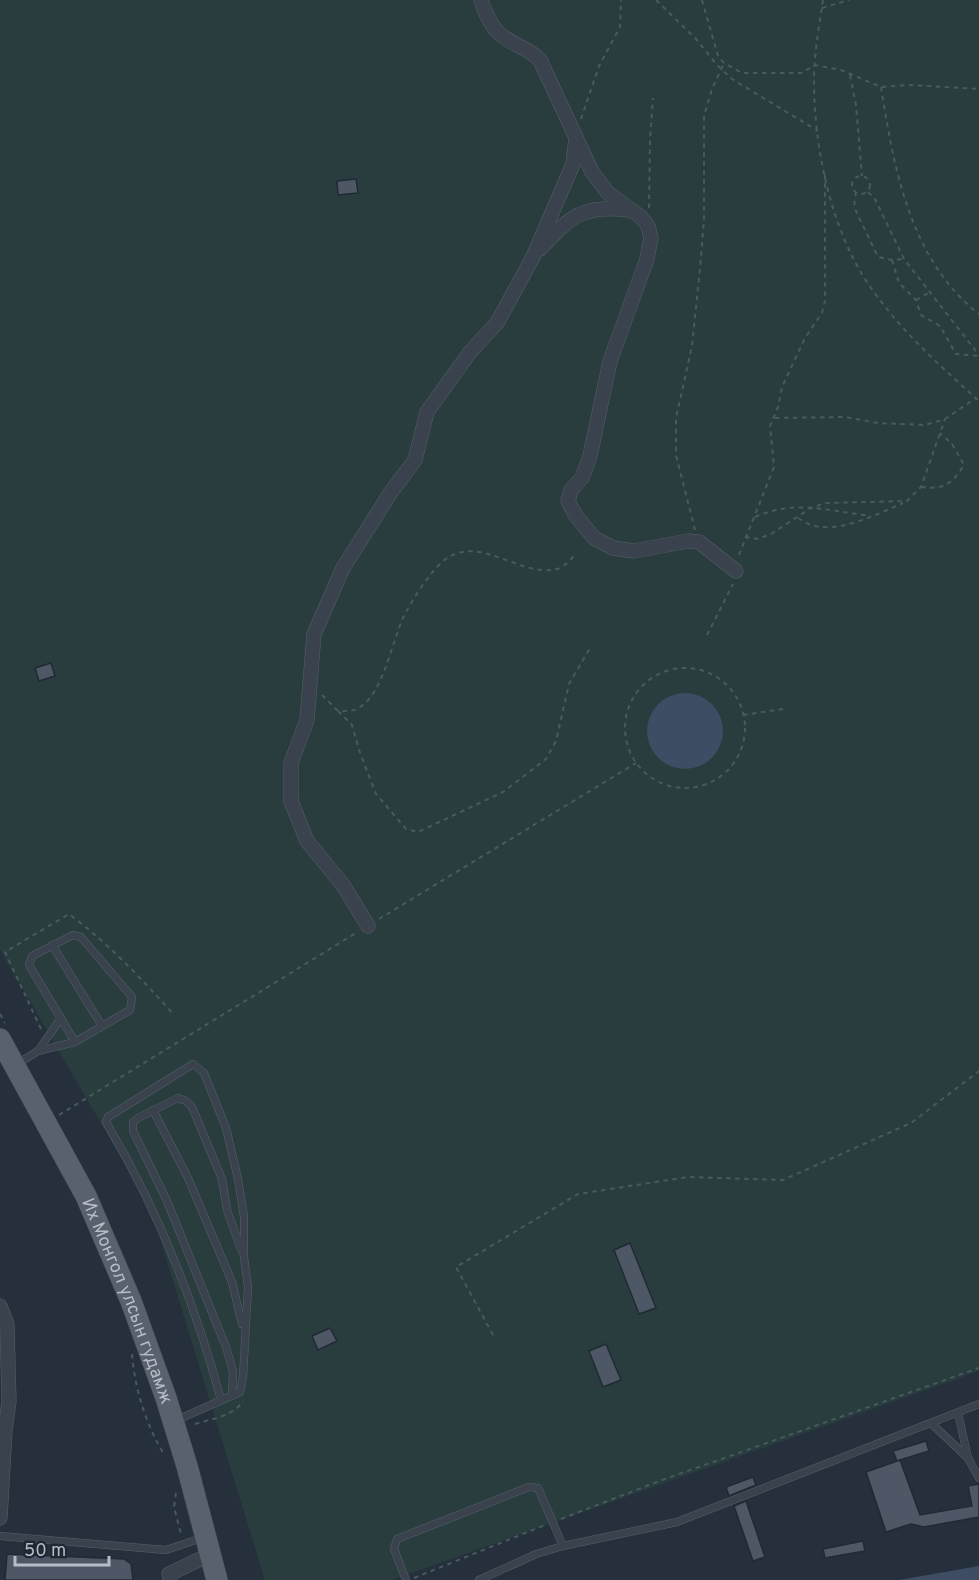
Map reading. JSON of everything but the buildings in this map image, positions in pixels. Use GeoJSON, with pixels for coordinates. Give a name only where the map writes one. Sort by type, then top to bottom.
{"type":"FeatureCollection","features":[{"type":"Feature","properties":{"kind":"main road","name":"Их Монгол улсын гудамж"},"geometry":{"type":"LineString","coordinates":[[0,1039],[90,1205],[182,1423],[217,1580]]}},
{"type":"Feature","properties":{"kind":"street"},"geometry":{"type":"LineString","coordinates":[[481,0],[484,10],[499,34],[531,51],[540,60],[592,172],[608,193],[641,217],[648,225],[651,238],[647,259],[610,361],[590,456],[582,478],[571,490],[568,501],[576,516],[594,538],[613,548],[634,551],[688,541],[699,542],[735,571]]}},
{"type":"Feature","properties":{"kind":"street"},"geometry":{"type":"LineString","coordinates":[[368,926],[343,885],[307,841],[291,801],[291,763],[307,720],[314,634],[343,568],[391,492],[415,460],[427,412],[470,352],[497,323],[533,257],[573,164],[576,139]]}},
{"type":"Feature","properties":{"kind":"street"},"geometry":{"type":"LineString","coordinates":[[533,257],[564,223],[578,214],[598,208],[630,210]]}},
{"type":"Feature","properties":{"kind":"street"},"geometry":{"type":"LineString","coordinates":[[0,1306],[6,1324],[4,1346],[9,1401],[2,1452],[0,1518]]}},
{"type":"Feature","properties":{"kind":"street"},"geometry":{"type":"LineString","coordinates":[[165,1578],[209,1545]]}},
{"type":"Feature","properties":{"kind":"lane"},"geometry":{"type":"LineString","coordinates":[[15,1065],[38,1051],[75,1042],[130,1010],[132,997],[77,935],[73,934],[32,956],[30,965],[75,1042]]}},
{"type":"Feature","properties":{"kind":"lane"},"geometry":{"type":"LineString","coordinates":[[52,945],[102,1026]]}},
{"type":"Feature","properties":{"kind":"lane"},"geometry":{"type":"LineString","coordinates":[[38,1051],[61,1018]]}},
{"type":"Feature","properties":{"kind":"lane"},"geometry":{"type":"LineString","coordinates":[[182,1423],[221,1400],[240,1392],[243,1377],[248,1287],[244,1257],[244,1217],[238,1179],[225,1128],[204,1073],[193,1064],[108,1116],[106,1122],[156,1217],[205,1343],[221,1400]]}},
{"type":"Feature","properties":{"kind":"lane"},"geometry":{"type":"LineString","coordinates":[[232,1395],[233,1371],[226,1347],[168,1201],[133,1131],[133,1122],[178,1098],[186,1101],[192,1107],[222,1179],[228,1210],[244,1257]]}},
{"type":"Feature","properties":{"kind":"lane"},"geometry":{"type":"LineString","coordinates":[[153,1110],[188,1178],[232,1282],[244,1332]]}},
{"type":"Feature","properties":{"kind":"lane"},"geometry":{"type":"LineString","coordinates":[[479,1580],[536,1554],[563,1546],[677,1522],[979,1404]]}},
{"type":"Feature","properties":{"kind":"lane"},"geometry":{"type":"LineString","coordinates":[[958,1413],[968,1458],[979,1478]]}},
{"type":"Feature","properties":{"kind":"lane"},"geometry":{"type":"LineString","coordinates":[[932,1424],[968,1458]]}},
{"type":"Feature","properties":{"kind":"lane"},"geometry":{"type":"LineString","coordinates":[[407,1580],[394,1549],[397,1539],[529,1487],[538,1488],[563,1546]]}},
{"type":"Feature","properties":{"kind":"lane"},"geometry":{"type":"LineString","coordinates":[[0,1536],[166,1550],[185,1544],[209,1545]]}},
{"type":"Feature","properties":{"kind":"path"},"geometry":{"type":"LineString","coordinates":[[576,139],[586,101],[599,66],[620,27],[621,0]]}},
{"type":"Feature","properties":{"kind":"path"},"geometry":{"type":"LineString","coordinates":[[656,0],[696,39],[721,69],[747,90],[818,131]]}},
{"type":"Feature","properties":{"kind":"path"},"geometry":{"type":"LineString","coordinates":[[702,0],[717,56],[742,74],[801,73],[815,65],[841,70],[881,87],[908,85],[979,89]]}},
{"type":"Feature","properties":{"kind":"path"},"geometry":{"type":"LineString","coordinates":[[823,0],[815,65],[814,96],[825,172],[835,214],[844,238],[868,284],[909,334],[979,401]]}},
{"type":"Feature","properties":{"kind":"path"},"geometry":{"type":"LineString","coordinates":[[822,8],[849,0]]}},
{"type":"Feature","properties":{"kind":"path"},"geometry":{"type":"LineString","coordinates":[[699,542],[676,455],[676,418],[692,345],[700,269],[704,219],[704,116],[712,89],[724,63]]}},
{"type":"Feature","properties":{"kind":"path"},"geometry":{"type":"LineString","coordinates":[[850,75],[856,105],[862,176]]}},
{"type":"Feature","properties":{"kind":"path"},"geometry":{"type":"LineString","coordinates":[[881,87],[889,138],[915,228],[934,265],[964,303],[979,314]]}},
{"type":"Feature","properties":{"kind":"path"},"geometry":{"type":"LineString","coordinates":[[648,225],[653,98]]}},
{"type":"Feature","properties":{"kind":"path"},"geometry":{"type":"LineString","coordinates":[[744,542],[774,467],[770,426],[775,418],[782,387],[805,338],[822,313],[825,301],[825,172]]}},
{"type":"Feature","properties":{"kind":"path"},"geometry":{"type":"LineString","coordinates":[[862,176],[870,180],[871,186],[868,192],[860,194],[852,187],[856,177],[862,176]]}},
{"type":"Feature","properties":{"kind":"path"},"geometry":{"type":"LineString","coordinates":[[856,192],[854,207],[878,257],[892,260],[904,259]]}},
{"type":"Feature","properties":{"kind":"path"},"geometry":{"type":"LineString","coordinates":[[868,192],[874,199],[904,259],[979,355]]}},
{"type":"Feature","properties":{"kind":"path"},"geometry":{"type":"LineString","coordinates":[[892,260],[899,283],[915,300],[921,315],[940,326],[956,354],[979,355]]}},
{"type":"Feature","properties":{"kind":"path"},"geometry":{"type":"LineString","coordinates":[[915,300],[930,292]]}},
{"type":"Feature","properties":{"kind":"path"},"geometry":{"type":"LineString","coordinates":[[775,418],[845,417],[878,423],[925,425],[945,419],[976,398]]}},
{"type":"Feature","properties":{"kind":"path"},"geometry":{"type":"LineString","coordinates":[[798,518],[814,526],[852,523],[907,501],[921,488],[945,419]]}},
{"type":"Feature","properties":{"kind":"path"},"geometry":{"type":"LineString","coordinates":[[921,488],[936,489],[955,480],[964,465],[952,444],[940,433]]}},
{"type":"Feature","properties":{"kind":"path"},"geometry":{"type":"LineString","coordinates":[[746,537],[758,539],[771,534],[811,508],[825,503],[907,501]]}},
{"type":"Feature","properties":{"kind":"path"},"geometry":{"type":"LineString","coordinates":[[754,517],[783,507],[801,506],[871,516]]}},
{"type":"Feature","properties":{"kind":"path"},"geometry":{"type":"LineString","coordinates":[[338,711],[351,711],[361,707],[372,695],[386,666],[403,618],[429,577],[444,561],[463,552],[480,550],[514,564],[549,570],[563,567],[574,556]]}},
{"type":"Feature","properties":{"kind":"path"},"geometry":{"type":"LineString","coordinates":[[707,635],[732,589],[735,571]]}},
{"type":"Feature","properties":{"kind":"path"},"geometry":{"type":"LineString","coordinates":[[310,682],[352,725],[376,795],[406,829],[418,832],[503,792],[546,759],[556,741],[569,684],[590,648]]}},
{"type":"Feature","properties":{"kind":"path"},"geometry":{"type":"LineString","coordinates":[[693,668],[712,675],[728,686],[740,703],[743,715],[744,741],[736,759],[723,774],[706,784],[687,788],[667,785],[650,777],[636,763],[627,744],[625,725],[629,705],[639,689],[655,676],[673,669],[693,668]]}},
{"type":"Feature","properties":{"kind":"path"},"geometry":{"type":"LineString","coordinates":[[743,715],[783,709]]}},
{"type":"Feature","properties":{"kind":"path"},"geometry":{"type":"LineString","coordinates":[[54,1118],[636,763]]}},
{"type":"Feature","properties":{"kind":"path"},"geometry":{"type":"LineString","coordinates":[[493,1335],[456,1267],[578,1194],[688,1177],[783,1180],[911,1123],[979,1071]]}},
{"type":"Feature","properties":{"kind":"path"},"geometry":{"type":"LineString","coordinates":[[131,1353],[134,1380],[153,1436],[166,1457]]}},
{"type":"Feature","properties":{"kind":"path"},"geometry":{"type":"LineString","coordinates":[[407,1580],[673,1476],[979,1368]]}},
{"type":"Feature","properties":{"kind":"path"},"geometry":{"type":"LineString","coordinates":[[182,1423],[231,1412],[241,1404],[244,1397]]}},
{"type":"Feature","properties":{"kind":"path"},"geometry":{"type":"LineString","coordinates":[[176,1490],[174,1507],[185,1544]]}},
{"type":"Feature","properties":{"kind":"green space"},"geometry":{"type":"Polygon","coordinates":[[[0,0],[979,0],[979,1371],[392,1580],[265,1580],[151,1209],[0,950],[0,0]]]}},
{"type":"Feature","properties":{"kind":"water"},"geometry":{"type":"Polygon","coordinates":[[[685,693],[699,696],[712,704],[720,717],[723,731],[720,745],[712,758],[699,766],[685,769],[671,766],[658,758],[650,745],[647,731],[650,717],[658,704],[671,696],[685,693]]]}},
{"type":"Feature","properties":{"kind":"water"},"geometry":{"type":"Polygon","coordinates":[[[979,1566],[979,1580],[899,1580],[979,1566]]]}}]}
